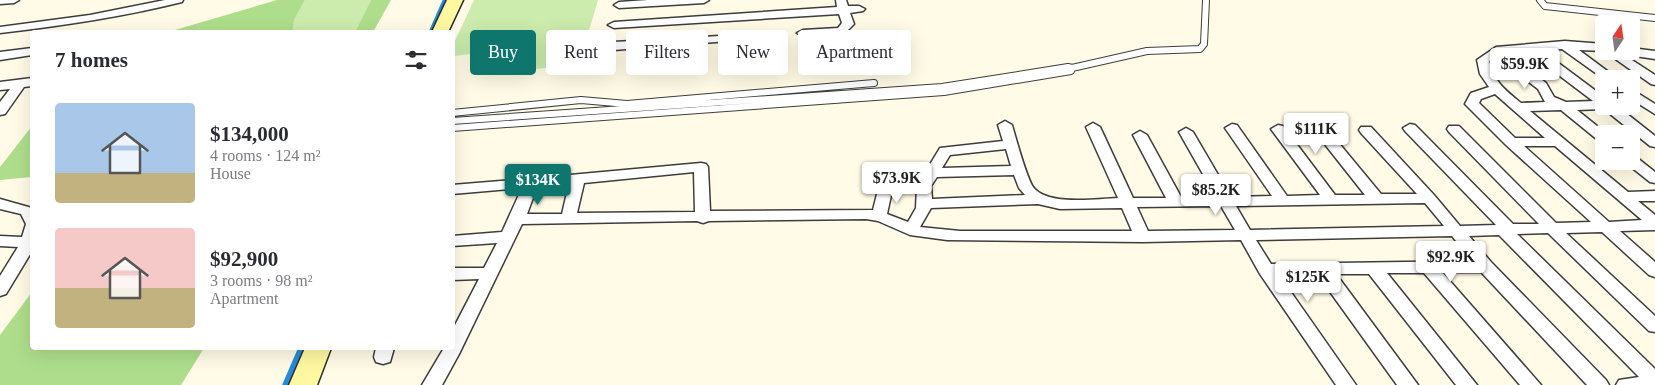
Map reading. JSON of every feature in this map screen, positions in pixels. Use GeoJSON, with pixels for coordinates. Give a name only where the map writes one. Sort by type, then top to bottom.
{"type":"FeatureCollection","features":[{"type":"Feature","properties":{"kind":"street"},"geometry":{"type":"LineString","coordinates":[[0,1],[14,0]]}},
{"type":"Feature","properties":{"kind":"street"},"geometry":{"type":"LineString","coordinates":[[0,30],[84,21],[178,0]]}},
{"type":"Feature","properties":{"kind":"street"},"geometry":{"type":"LineString","coordinates":[[441,30],[455,0]]}},
{"type":"Feature","properties":{"kind":"street"},"geometry":{"type":"LineString","coordinates":[[704,0],[620,2],[614,17],[615,49],[718,40]]}},
{"type":"Feature","properties":{"kind":"street"},"geometry":{"type":"LineString","coordinates":[[614,25],[763,15],[842,5],[859,9]]}},
{"type":"Feature","properties":{"kind":"street"},"geometry":{"type":"LineString","coordinates":[[842,5],[848,24],[842,30]]}},
{"type":"Feature","properties":{"kind":"street"},"geometry":{"type":"LineString","coordinates":[[763,15],[764,28]]}},
{"type":"Feature","properties":{"kind":"street"},"geometry":{"type":"LineString","coordinates":[[76,30],[84,21]]}},
{"type":"Feature","properties":{"kind":"street"},"geometry":{"type":"LineString","coordinates":[[1565,45],[1600,70]]}},
{"type":"Feature","properties":{"kind":"street"},"geometry":{"type":"LineString","coordinates":[[1595,47],[1565,45],[1529,47],[1496,51],[1483,60],[1486,74],[1497,89],[1655,224]]}},
{"type":"Feature","properties":{"kind":"street"},"geometry":{"type":"LineString","coordinates":[[1529,47],[1595,97]]}},
{"type":"Feature","properties":{"kind":"street"},"geometry":{"type":"LineString","coordinates":[[1496,51],[1542,86],[1546,91],[1548,99],[1564,106],[1595,131]]}},
{"type":"Feature","properties":{"kind":"street"},"geometry":{"type":"LineString","coordinates":[[0,56],[30,52]]}},
{"type":"Feature","properties":{"kind":"street"},"geometry":{"type":"LineString","coordinates":[[1640,53],[1655,55]]}},
{"type":"Feature","properties":{"kind":"street"},"geometry":{"type":"LineString","coordinates":[[1624,60],[1655,81]]}},
{"type":"Feature","properties":{"kind":"street"},"geometry":{"type":"LineString","coordinates":[[0,86],[26,83]]}},
{"type":"Feature","properties":{"kind":"street"},"geometry":{"type":"LineString","coordinates":[[0,111],[26,83]]}},
{"type":"Feature","properties":{"kind":"street"},"geometry":{"type":"LineString","coordinates":[[1497,89],[1476,96],[1472,104],[1511,142],[1655,271]]}},
{"type":"Feature","properties":{"kind":"street"},"geometry":{"type":"LineString","coordinates":[[1640,98],[1652,105]]}},
{"type":"Feature","properties":{"kind":"street"},"geometry":{"type":"LineString","coordinates":[[1520,107],[1595,104]]}},
{"type":"Feature","properties":{"kind":"street"},"geometry":{"type":"LineString","coordinates":[[1619,115],[1655,143]]}},
{"type":"Feature","properties":{"kind":"street"},"geometry":{"type":"LineString","coordinates":[[1005,124],[1026,188],[1038,199]]}},
{"type":"Feature","properties":{"kind":"street"},"geometry":{"type":"LineString","coordinates":[[1093,127],[1143,237]]}},
{"type":"Feature","properties":{"kind":"street"},"geometry":{"type":"LineString","coordinates":[[1232,128],[1282,200]]}},
{"type":"Feature","properties":{"kind":"street"},"geometry":{"type":"LineString","coordinates":[[1410,128],[1655,382]]}},
{"type":"Feature","properties":{"kind":"street"},"geometry":{"type":"LineString","coordinates":[[1278,129],[1331,200]]}},
{"type":"Feature","properties":{"kind":"street"},"geometry":{"type":"LineString","coordinates":[[1454,129],[1553,229],[1655,326]]}},
{"type":"Feature","properties":{"kind":"street"},"geometry":{"type":"LineString","coordinates":[[1366,130],[1429,198],[1485,266],[1598,385]]}},
{"type":"Feature","properties":{"kind":"street"},"geometry":{"type":"LineString","coordinates":[[1186,132],[1228,201],[1266,270],[1346,385]]}},
{"type":"Feature","properties":{"kind":"street"},"geometry":{"type":"LineString","coordinates":[[1323,132],[1377,199]]}},
{"type":"Feature","properties":{"kind":"street"},"geometry":{"type":"LineString","coordinates":[[1140,135],[1176,202]]}},
{"type":"Feature","properties":{"kind":"street"},"geometry":{"type":"LineString","coordinates":[[1511,142],[1558,142]]}},
{"type":"Feature","properties":{"kind":"street"},"geometry":{"type":"LineString","coordinates":[[911,229],[924,208],[924,186],[945,151],[1012,144]]}},
{"type":"Feature","properties":{"kind":"street"},"geometry":{"type":"LineString","coordinates":[[455,190],[701,166],[703,218]]}},
{"type":"Feature","properties":{"kind":"street"},"geometry":{"type":"LineString","coordinates":[[1640,167],[1655,179]]}},
{"type":"Feature","properties":{"kind":"street"},"geometry":{"type":"LineString","coordinates":[[931,172],[1020,170]]}},
{"type":"Feature","properties":{"kind":"street"},"geometry":{"type":"LineString","coordinates":[[568,219],[578,179]]}},
{"type":"Feature","properties":{"kind":"street"},"geometry":{"type":"LineString","coordinates":[[455,344],[517,219],[532,181]]}},
{"type":"Feature","properties":{"kind":"street"},"geometry":{"type":"LineString","coordinates":[[879,215],[886,186]]}},
{"type":"Feature","properties":{"kind":"street"},"geometry":{"type":"LineString","coordinates":[[1624,197],[1655,196]]}},
{"type":"Feature","properties":{"kind":"street"},"geometry":{"type":"LineString","coordinates":[[924,204],[1038,199],[1060,204],[1429,198]]}},
{"type":"Feature","properties":{"kind":"street"},"geometry":{"type":"LineString","coordinates":[[0,204],[27,211],[30,218]]}},
{"type":"Feature","properties":{"kind":"street"},"geometry":{"type":"LineString","coordinates":[[517,219],[879,215],[911,229],[932,234],[960,236],[1143,237],[1553,229],[1655,224]]}},
{"type":"Feature","properties":{"kind":"street"},"geometry":{"type":"LineString","coordinates":[[455,241],[508,237]]}},
{"type":"Feature","properties":{"kind":"street"},"geometry":{"type":"LineString","coordinates":[[0,290],[29,243],[30,238]]}},
{"type":"Feature","properties":{"kind":"street"},"geometry":{"type":"LineString","coordinates":[[0,241],[29,243]]}},
{"type":"Feature","properties":{"kind":"street"},"geometry":{"type":"LineString","coordinates":[[1266,270],[1485,266]]}},
{"type":"Feature","properties":{"kind":"street"},"geometry":{"type":"LineString","coordinates":[[1374,268],[1467,385]]}},
{"type":"Feature","properties":{"kind":"street"},"geometry":{"type":"LineString","coordinates":[[1429,268],[1531,385]]}},
{"type":"Feature","properties":{"kind":"street"},"geometry":{"type":"LineString","coordinates":[[1323,269],[1408,385]]}},
{"type":"Feature","properties":{"kind":"street"},"geometry":{"type":"LineString","coordinates":[[455,274],[490,273]]}},
{"type":"Feature","properties":{"kind":"street"},"geometry":{"type":"LineString","coordinates":[[303,385],[317,350]]}},
{"type":"Feature","properties":{"kind":"street"},"geometry":{"type":"LineString","coordinates":[[432,385],[452,350]]}},
{"type":"Feature","properties":{"kind":"street"},"geometry":{"type":"LineString","coordinates":[[1626,385],[1655,382]]}},
{"type":"Feature","properties":{"kind":"lane"},"geometry":{"type":"LineString","coordinates":[[455,121],[582,115],[778,101],[944,92],[1071,71],[1072,68],[1147,51],[1200,49],[1204,44],[1206,0]]}},
{"type":"Feature","properties":{"kind":"lane"},"geometry":{"type":"LineString","coordinates":[[1540,0],[1545,6],[1655,18]]}},
{"type":"Feature","properties":{"kind":"lane"},"geometry":{"type":"LineString","coordinates":[[455,112],[581,100],[627,104],[874,83]]}},
{"type":"Feature","properties":{"kind":"lane"},"geometry":{"type":"LineString","coordinates":[[455,128],[582,115]]}},
{"type":"Feature","properties":{"kind":"green space"},"geometry":{"type":"Polygon","coordinates":[[[277,0],[305,0],[294,20],[293,30],[175,30],[277,0]]]}},
{"type":"Feature","properties":{"kind":"green space"},"geometry":{"type":"Polygon","coordinates":[[[305,0],[371,0],[356,30],[293,30],[294,20],[305,0]]]}},
{"type":"Feature","properties":{"kind":"green space"},"geometry":{"type":"Polygon","coordinates":[[[371,0],[391,0],[374,30],[356,30],[371,0]]]}},
{"type":"Feature","properties":{"kind":"green space"},"geometry":{"type":"Polygon","coordinates":[[[474,0],[598,0],[589,30],[546,30],[546,68],[536,69],[536,30],[470,30],[470,54],[455,56],[455,41],[474,0]]]}},
{"type":"Feature","properties":{"kind":"green space"},"geometry":{"type":"Polygon","coordinates":[[[30,129],[30,177],[0,180],[0,167],[30,129]]]}},
{"type":"Feature","properties":{"kind":"green space"},"geometry":{"type":"Polygon","coordinates":[[[30,295],[30,350],[203,350],[181,385],[0,385],[0,335],[30,295]]]}},
{"type":"Feature","properties":{"kind":"waterway"},"geometry":{"type":"LineString","coordinates":[[432,30],[445,0]]}},
{"type":"Feature","properties":{"kind":"waterway"},"geometry":{"type":"LineString","coordinates":[[285,385],[300,350]]}}]}
